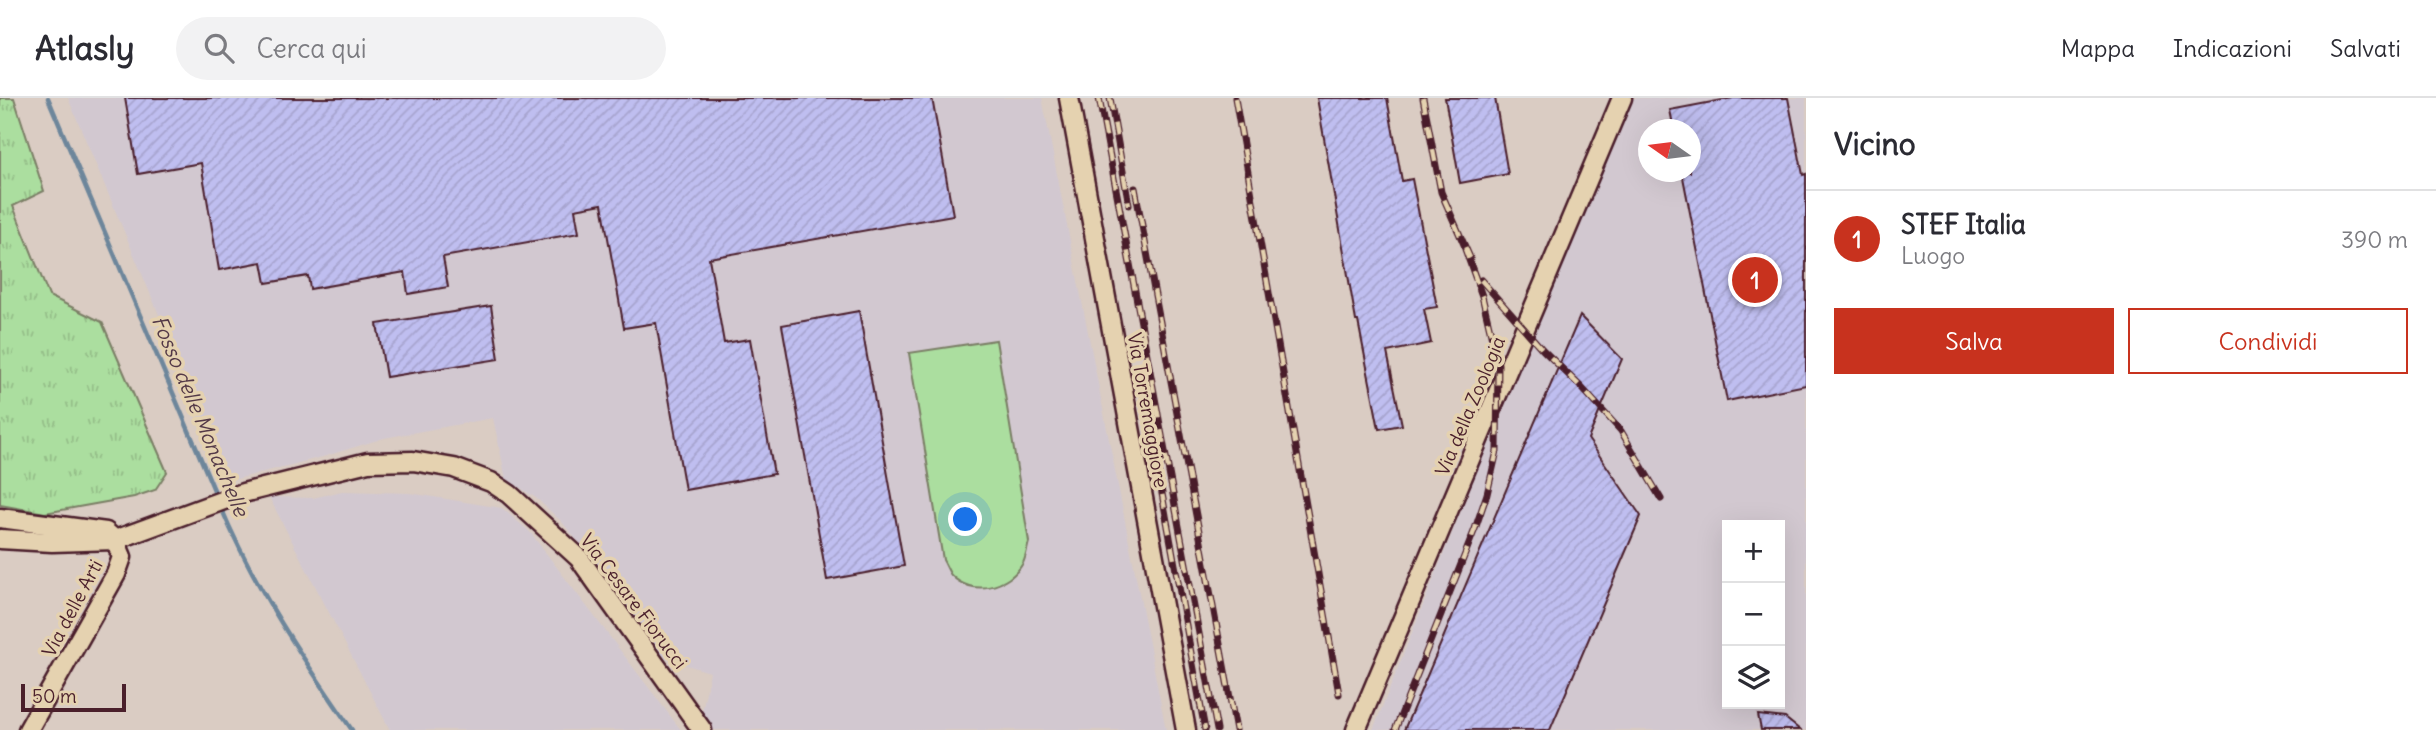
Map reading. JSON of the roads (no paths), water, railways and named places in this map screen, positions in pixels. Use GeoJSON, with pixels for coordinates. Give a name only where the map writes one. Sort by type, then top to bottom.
{"type":"FeatureCollection","features":[{"type":"Feature","properties":{"kind":"street","name":"Via Torremaggiore"},"geometry":{"type":"LineString","coordinates":[[1069,98],[1186,730]]}},
{"type":"Feature","properties":{"kind":"street","name":"Via della Zoologia"},"geometry":{"type":"LineString","coordinates":[[1356,730],[1622,98]]}},
{"type":"Feature","properties":{"kind":"street","name":"Via Cesare Fiorucci"},"geometry":{"type":"LineString","coordinates":[[0,539],[52,542],[115,540],[243,493],[368,462],[392,460],[433,463],[491,482],[532,512],[579,558],[702,730]]}},
{"type":"Feature","properties":{"kind":"street"},"geometry":{"type":"LineString","coordinates":[[0,518],[103,531],[115,540]]}},
{"type":"Feature","properties":{"kind":"street","name":"Via delle Arti"},"geometry":{"type":"LineString","coordinates":[[28,730],[116,574],[122,557],[115,540]]}},
{"type":"Feature","properties":{"kind":"waterway","name":"Fosso delle Monachelle"},"geometry":{"type":"LineString","coordinates":[[48,98],[217,497]]}},
{"type":"Feature","properties":{"kind":"waterway","name":"Fosso delle Monachelle"},"geometry":{"type":"LineString","coordinates":[[220,505],[263,593],[352,730]]}},
{"type":"Feature","properties":{"kind":"railway"},"geometry":{"type":"LineString","coordinates":[[1099,98],[1217,730]]}},
{"type":"Feature","properties":{"kind":"railway"},"geometry":{"type":"LineString","coordinates":[[1110,98],[1129,205]]}},
{"type":"Feature","properties":{"kind":"railway"},"geometry":{"type":"LineString","coordinates":[[1235,98],[1339,694]]}},
{"type":"Feature","properties":{"kind":"railway"},"geometry":{"type":"LineString","coordinates":[[1423,98],[1441,192],[1470,258]]}},
{"type":"Feature","properties":{"kind":"railway"},"geometry":{"type":"LineString","coordinates":[[1135,188],[1236,730]]}},
{"type":"Feature","properties":{"kind":"railway"},"geometry":{"type":"LineString","coordinates":[[1395,730],[1475,529],[1497,451],[1498,364],[1482,296],[1465,249]]}},
{"type":"Feature","properties":{"kind":"railway"},"geometry":{"type":"LineString","coordinates":[[1481,280],[1543,350],[1621,431],[1661,499]]}},
{"type":"Feature","properties":{"kind":"railway"},"geometry":{"type":"LineString","coordinates":[[1139,367],[1205,730]]}},
{"type":"Feature","properties":{"kind":"place","name":"STEF Italia"},"geometry":{"type":"Point","coordinates":[1755,280]}}]}
